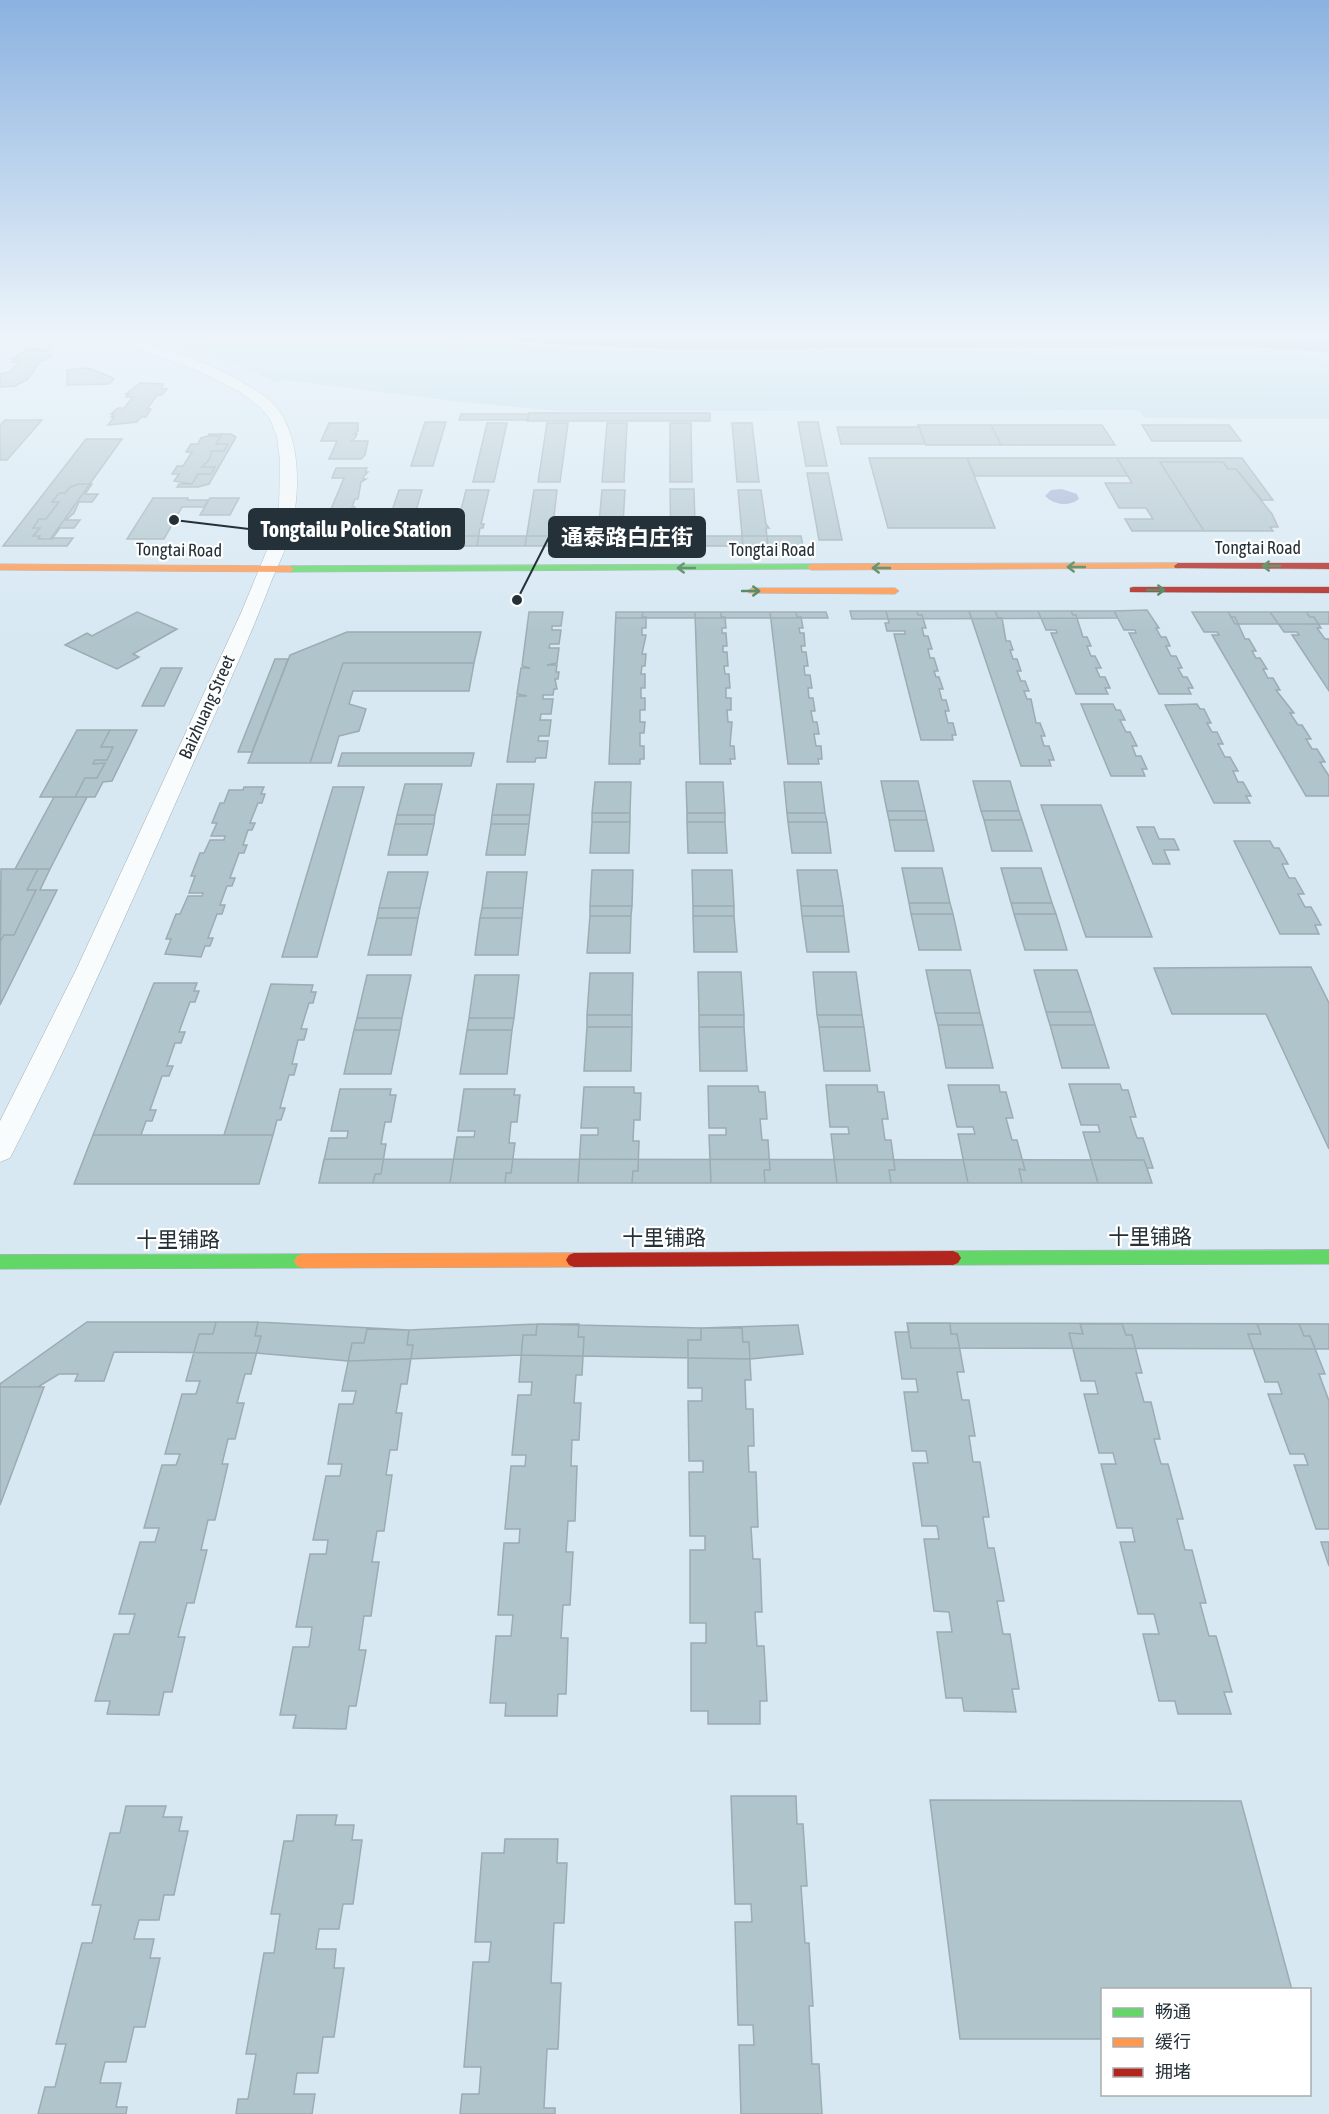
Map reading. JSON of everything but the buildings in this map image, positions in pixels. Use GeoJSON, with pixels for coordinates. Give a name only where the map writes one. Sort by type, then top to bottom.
{"type":"FeatureCollection","features":[{"type":"Feature","properties":{"kind":"street","name":"Baizhuang Street"},"geometry":{"type":"LineString","coordinates":[[0,1150],[89,970],[259,592],[282,533],[287,508],[288,460],[284,437]]}},
{"type":"Feature","properties":{"kind":"street","name":"Tongtai Road"},"geometry":{"type":"LineString","coordinates":[[0,567],[267,569],[1329,566]]}},
{"type":"Feature","properties":{"kind":"street","name":"Tongtai Road"},"geometry":{"type":"LineString","coordinates":[[1119,590],[1329,590]]}},
{"type":"Feature","properties":{"kind":"street","name":"Tongtai Road"},"geometry":{"type":"LineString","coordinates":[[742,591],[907,591]]}},
{"type":"Feature","properties":{"kind":"street","name":"十里铺路"},"geometry":{"type":"LineString","coordinates":[[0,1262],[1329,1257]]}},
{"type":"Feature","properties":{"kind":"shaded area"},"geometry":{"type":"Polygon","coordinates":[[[1062,489],[1077,494],[1079,499],[1062,504],[1045,496],[1051,490],[1062,489]]]}},
{"type":"Feature","properties":{"kind":"traffic: fast"},"geometry":{"type":"LineString","coordinates":[[290,569],[811,567]]}},
{"type":"Feature","properties":{"kind":"traffic: fast"},"geometry":{"type":"LineString","coordinates":[[953,1258],[1329,1257]]}},
{"type":"Feature","properties":{"kind":"traffic: fast"},"geometry":{"type":"LineString","coordinates":[[0,1262],[302,1261]]}},
{"type":"Feature","properties":{"kind":"traffic: slow"},"geometry":{"type":"LineString","coordinates":[[811,567],[1178,566]]}},
{"type":"Feature","properties":{"kind":"traffic: slow"},"geometry":{"type":"LineString","coordinates":[[0,567],[290,569]]}},
{"type":"Feature","properties":{"kind":"traffic: slow"},"geometry":{"type":"LineString","coordinates":[[752,591],[895,591]]}},
{"type":"Feature","properties":{"kind":"traffic: slow"},"geometry":{"type":"LineString","coordinates":[[302,1261],[574,1260]]}},
{"type":"Feature","properties":{"kind":"traffic: jam"},"geometry":{"type":"LineString","coordinates":[[1178,566],[1329,566]]}},
{"type":"Feature","properties":{"kind":"traffic: jam"},"geometry":{"type":"LineString","coordinates":[[1133,590],[1329,590]]}},
{"type":"Feature","properties":{"kind":"traffic: jam"},"geometry":{"type":"LineString","coordinates":[[574,1260],[953,1258]]}},
{"type":"Feature","properties":{"kind":"place","name":"Tongtailu Police Station"},"geometry":{"type":"Point","coordinates":[174,520]}},
{"type":"Feature","properties":{"kind":"place","name":"通泰路白庄街"},"geometry":{"type":"Point","coordinates":[517,600]}}]}
